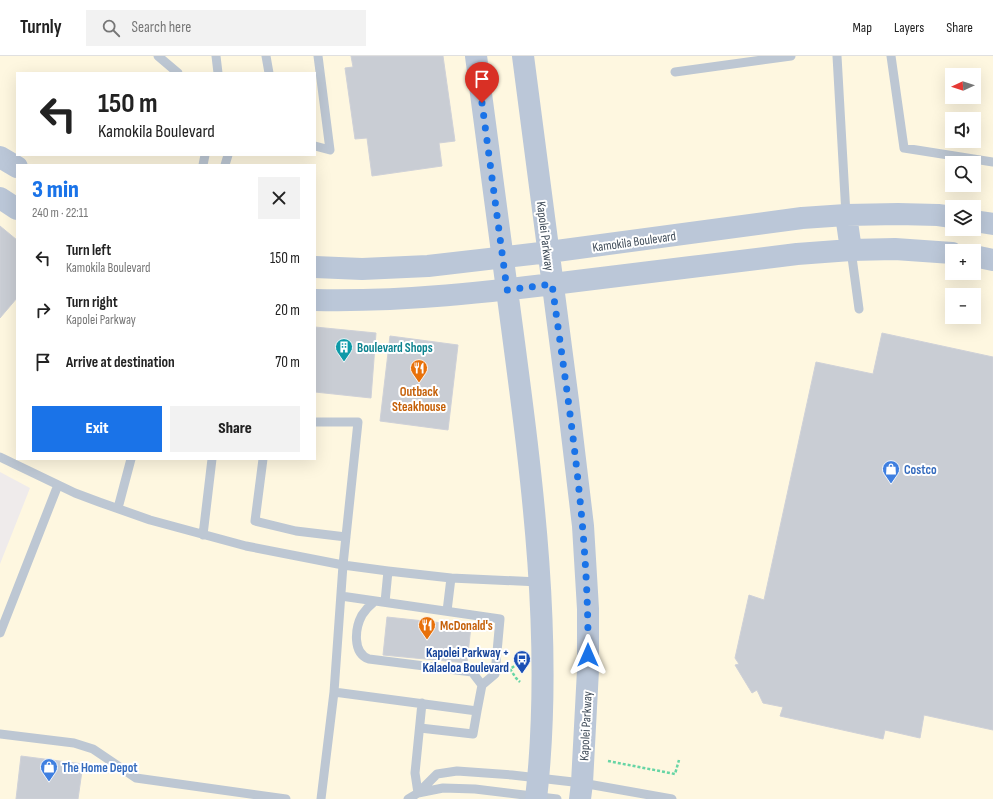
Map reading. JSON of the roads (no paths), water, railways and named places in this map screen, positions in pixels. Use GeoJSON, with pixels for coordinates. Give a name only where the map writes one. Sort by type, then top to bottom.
{"type":"FeatureCollection","features":[{"type":"Feature","properties":{"kind":"main road"},"geometry":{"type":"LineString","coordinates":[[476,56],[532,483],[542,636],[542,699],[536,791]]}},
{"type":"Feature","properties":{"kind":"main road","name":"Kapolei Parkway"},"geometry":{"type":"LineString","coordinates":[[523,56],[583,526],[588,609],[588,670],[581,791]]}},
{"type":"Feature","properties":{"kind":"main road"},"geometry":{"type":"LineString","coordinates":[[0,157],[16,166]]}},
{"type":"Feature","properties":{"kind":"main road"},"geometry":{"type":"LineString","coordinates":[[0,198],[16,208]]}},
{"type":"Feature","properties":{"kind":"main road"},"geometry":{"type":"LineString","coordinates":[[846,215],[851,250]]}},
{"type":"Feature","properties":{"kind":"main road","name":"Kamokila Boulevard"},"geometry":{"type":"LineString","coordinates":[[316,267],[362,269],[413,267],[503,258],[802,218],[846,215],[945,217]]}},
{"type":"Feature","properties":{"kind":"main road"},"geometry":{"type":"LineString","coordinates":[[981,221],[993,224]]}},
{"type":"Feature","properties":{"kind":"main road"},"geometry":{"type":"LineString","coordinates":[[316,300],[352,301],[403,299],[507,290],[797,254],[895,248],[945,252]]}},
{"type":"Feature","properties":{"kind":"main road"},"geometry":{"type":"LineString","coordinates":[[981,257],[993,260]]}},
{"type":"Feature","properties":{"kind":"lane"},"geometry":{"type":"LineString","coordinates":[[216,56],[218,72]]}},
{"type":"Feature","properties":{"kind":"lane"},"geometry":{"type":"LineString","coordinates":[[266,56],[269,72]]}},
{"type":"Feature","properties":{"kind":"lane"},"geometry":{"type":"LineString","coordinates":[[316,146],[330,150],[318,56]]}},
{"type":"Feature","properties":{"kind":"lane"},"geometry":{"type":"LineString","coordinates":[[675,72],[791,56]]}},
{"type":"Feature","properties":{"kind":"lane"},"geometry":{"type":"LineString","coordinates":[[837,56],[846,215]]}},
{"type":"Feature","properties":{"kind":"lane"},"geometry":{"type":"LineString","coordinates":[[891,56],[904,148],[993,162]]}},
{"type":"Feature","properties":{"kind":"lane"},"geometry":{"type":"LineString","coordinates":[[162,58],[177,72]]}},
{"type":"Feature","properties":{"kind":"lane"},"geometry":{"type":"LineString","coordinates":[[851,250],[859,309]]}},
{"type":"Feature","properties":{"kind":"lane"},"geometry":{"type":"LineString","coordinates":[[316,422],[358,422],[346,537],[334,692],[321,799]]}},
{"type":"Feature","properties":{"kind":"lane"},"geometry":{"type":"LineString","coordinates":[[0,457],[75,494],[150,520],[246,546],[344,565],[388,571],[451,578],[539,582]]}},
{"type":"Feature","properties":{"kind":"lane"},"geometry":{"type":"LineString","coordinates":[[118,508],[131,460]]}},
{"type":"Feature","properties":{"kind":"lane"},"geometry":{"type":"LineString","coordinates":[[203,535],[212,460]]}},
{"type":"Feature","properties":{"kind":"lane"},"geometry":{"type":"LineString","coordinates":[[263,460],[255,521],[296,530],[346,537]]}},
{"type":"Feature","properties":{"kind":"lane"},"geometry":{"type":"LineString","coordinates":[[0,633],[58,485]]}},
{"type":"Feature","properties":{"kind":"lane"},"geometry":{"type":"LineString","coordinates":[[385,602],[388,571]]}},
{"type":"Feature","properties":{"kind":"lane"},"geometry":{"type":"LineString","coordinates":[[448,611],[451,578]]}},
{"type":"Feature","properties":{"kind":"lane"},"geometry":{"type":"LineString","coordinates":[[341,596],[500,620],[494,674],[482,685],[473,734],[420,728]]}},
{"type":"Feature","properties":{"kind":"lane"},"geometry":{"type":"LineString","coordinates":[[375,601],[363,614],[358,626],[357,645],[358,650],[362,655],[369,659],[472,672],[482,685]]}},
{"type":"Feature","properties":{"kind":"lane"},"geometry":{"type":"LineString","coordinates":[[334,692],[477,711]]}},
{"type":"Feature","properties":{"kind":"lane"},"geometry":{"type":"LineString","coordinates":[[418,793],[415,773],[422,703]]}},
{"type":"Feature","properties":{"kind":"lane"},"geometry":{"type":"LineString","coordinates":[[0,734],[74,743],[86,746],[93,749],[136,778],[286,799]]}},
{"type":"Feature","properties":{"kind":"lane"},"geometry":{"type":"LineString","coordinates":[[408,799],[418,793],[437,774],[457,771],[536,791],[558,799]]}},
{"type":"Feature","properties":{"kind":"lane"},"geometry":{"type":"LineString","coordinates":[[418,793],[443,788],[581,791],[672,799]]}},
{"type":"Feature","properties":{"kind":"place","name":"Boulevard Shops"},"geometry":{"type":"Point","coordinates":[344,362]}},
{"type":"Feature","properties":{"kind":"place","name":"Outback Steakhouse"},"geometry":{"type":"Point","coordinates":[419,383]}},
{"type":"Feature","properties":{"kind":"place","name":"Costco"},"geometry":{"type":"Point","coordinates":[891,484]}},
{"type":"Feature","properties":{"kind":"place","name":"McDonald's"},"geometry":{"type":"Point","coordinates":[427,640]}},
{"type":"Feature","properties":{"kind":"place","name":"Kapolei Parkway + Kalaeloa Boulevard"},"geometry":{"type":"Point","coordinates":[522,674]}},
{"type":"Feature","properties":{"kind":"place","name":"The Home Depot"},"geometry":{"type":"Point","coordinates":[49,782]}}]}
